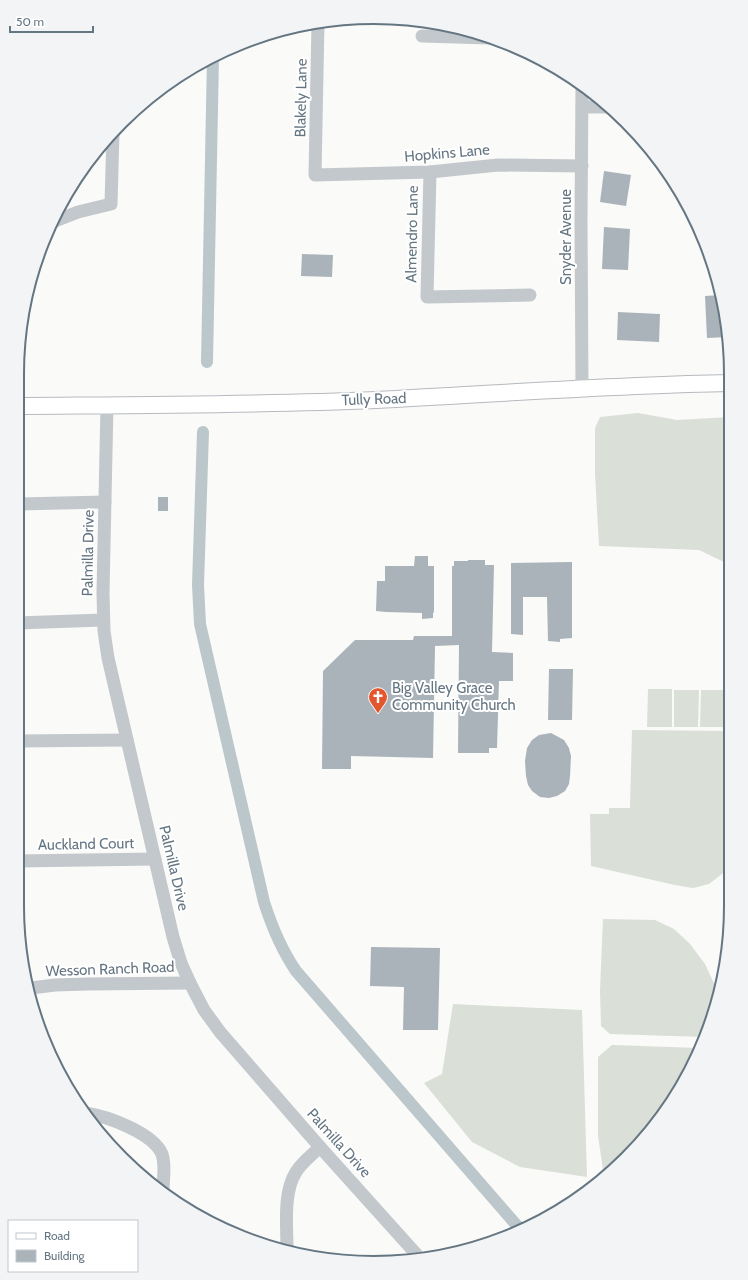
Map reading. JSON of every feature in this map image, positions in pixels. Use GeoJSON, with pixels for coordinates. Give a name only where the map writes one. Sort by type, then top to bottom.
{"type":"FeatureCollection","features":[{"type":"Feature","properties":{"kind":"main road","name":"Tully Road"},"geometry":{"type":"LineString","coordinates":[[24,406],[375,400],[582,388],[724,383]]}},
{"type":"Feature","properties":{"kind":"street","name":"Blakely Lane"},"geometry":{"type":"LineString","coordinates":[[315,175],[318,29]]}},
{"type":"Feature","properties":{"kind":"street"},"geometry":{"type":"LineString","coordinates":[[422,36],[469,37]]}},
{"type":"Feature","properties":{"kind":"street","name":"Snyder Avenue"},"geometry":{"type":"LineString","coordinates":[[582,93],[582,388]]}},
{"type":"Feature","properties":{"kind":"street"},"geometry":{"type":"LineString","coordinates":[[582,107],[600,107]]}},
{"type":"Feature","properties":{"kind":"street"},"geometry":{"type":"LineString","coordinates":[[60,219],[78,212],[111,204],[113,141]]}},
{"type":"Feature","properties":{"kind":"street","name":"Hopkins Lane"},"geometry":{"type":"LineString","coordinates":[[315,175],[430,172],[498,165],[582,166]]}},
{"type":"Feature","properties":{"kind":"street","name":"Almendro Lane"},"geometry":{"type":"LineString","coordinates":[[430,172],[427,297],[530,295]]}},
{"type":"Feature","properties":{"kind":"street","name":"Palmilla Drive"},"geometry":{"type":"LineString","coordinates":[[107,405],[103,620],[108,658],[173,937],[181,963],[204,1010],[220,1032],[320,1147],[416,1253]]}},
{"type":"Feature","properties":{"kind":"street"},"geometry":{"type":"LineString","coordinates":[[24,504],[105,502]]}},
{"type":"Feature","properties":{"kind":"street"},"geometry":{"type":"LineString","coordinates":[[24,623],[103,620]]}},
{"type":"Feature","properties":{"kind":"street"},"geometry":{"type":"LineString","coordinates":[[24,741],[127,740]]}},
{"type":"Feature","properties":{"kind":"street","name":"Auckland Court"},"geometry":{"type":"LineString","coordinates":[[24,861],[155,859]]}},
{"type":"Feature","properties":{"kind":"street","name":"Wesson Ranch Road"},"geometry":{"type":"LineString","coordinates":[[34,988],[55,985],[88,984],[190,983]]}},
{"type":"Feature","properties":{"kind":"street"},"geometry":{"type":"LineString","coordinates":[[93,1115],[110,1119],[138,1132],[159,1150],[164,1163],[163,1186]]}},
{"type":"Feature","properties":{"kind":"street"},"geometry":{"type":"LineString","coordinates":[[287,1245],[288,1195],[291,1182],[295,1172],[303,1162],[320,1147]]}},
{"type":"Feature","properties":{"kind":"shaded area"},"geometry":{"type":"Polygon","coordinates":[[[638,413],[677,420],[724,417],[724,562],[699,550],[599,546],[595,474],[595,428],[600,417],[638,413]]]}},
{"type":"Feature","properties":{"kind":"shaded area"},"geometry":{"type":"Polygon","coordinates":[[[648,689],[672,689],[672,727],[647,727],[648,689]]]}},
{"type":"Feature","properties":{"kind":"shaded area"},"geometry":{"type":"Polygon","coordinates":[[[674,690],[699,690],[698,727],[674,727],[674,690]]]}},
{"type":"Feature","properties":{"kind":"shaded area"},"geometry":{"type":"Polygon","coordinates":[[[701,690],[724,690],[724,727],[700,727],[701,690]]]}},
{"type":"Feature","properties":{"kind":"shaded area"},"geometry":{"type":"Polygon","coordinates":[[[632,730],[724,731],[724,872],[709,884],[693,888],[591,866],[590,814],[609,814],[609,808],[630,808],[632,730]]]}},
{"type":"Feature","properties":{"kind":"shaded area"},"geometry":{"type":"Polygon","coordinates":[[[603,919],[655,920],[674,929],[690,944],[705,964],[715,985],[698,1037],[610,1034],[601,1026],[600,991],[603,919]]]}},
{"type":"Feature","properties":{"kind":"shaded area"},"geometry":{"type":"Polygon","coordinates":[[[453,1004],[582,1010],[587,1177],[520,1167],[472,1142],[424,1083],[442,1074],[453,1004]]]}},
{"type":"Feature","properties":{"kind":"shaded area"},"geometry":{"type":"Polygon","coordinates":[[[612,1045],[694,1048],[677,1081],[652,1119],[637,1137],[603,1171],[598,1136],[598,1057],[612,1045]]]}},
{"type":"Feature","properties":{"kind":"building"},"geometry":{"type":"Polygon","coordinates":[[[604,171],[631,175],[626,206],[600,202],[604,171]]]}},
{"type":"Feature","properties":{"kind":"building"},"geometry":{"type":"Polygon","coordinates":[[[604,227],[630,229],[628,270],[602,269],[604,227]]]}},
{"type":"Feature","properties":{"kind":"building"},"geometry":{"type":"Polygon","coordinates":[[[302,254],[333,255],[332,277],[301,276],[302,254]]]}},
{"type":"Feature","properties":{"kind":"building"},"geometry":{"type":"Polygon","coordinates":[[[715,295],[722,337],[707,338],[705,296],[715,295]]]}},
{"type":"Feature","properties":{"kind":"building"},"geometry":{"type":"Polygon","coordinates":[[[618,312],[660,314],[659,342],[617,340],[618,312]]]}},
{"type":"Feature","properties":{"kind":"building"},"geometry":{"type":"Polygon","coordinates":[[[158,497],[168,497],[168,511],[158,511],[158,497]]]}},
{"type":"Feature","properties":{"kind":"building"},"geometry":{"type":"Polygon","coordinates":[[[415,556],[428,556],[428,566],[434,566],[433,618],[422,619],[422,613],[376,611],[377,581],[385,581],[385,566],[414,566],[415,556]]]}},
{"type":"Feature","properties":{"kind":"building","name":"Big Valley Grace Community Church"},"geometry":{"type":"Polygon","coordinates":[[[485,560],[485,565],[494,565],[492,652],[513,653],[513,681],[499,681],[497,748],[489,748],[489,753],[458,753],[459,645],[435,646],[433,758],[351,756],[351,769],[322,769],[323,671],[355,640],[413,640],[414,636],[452,636],[452,566],[454,566],[454,561],[485,560]]]}},
{"type":"Feature","properties":{"kind":"building"},"geometry":{"type":"Polygon","coordinates":[[[572,562],[572,638],[560,639],[560,642],[548,641],[547,597],[523,597],[523,635],[511,634],[511,563],[572,562]]]}},
{"type":"Feature","properties":{"kind":"building"},"geometry":{"type":"Polygon","coordinates":[[[549,669],[573,669],[572,720],[548,720],[549,669]]]}},
{"type":"Feature","properties":{"kind":"building"},"geometry":{"type":"Polygon","coordinates":[[[551,733],[564,740],[569,748],[571,756],[569,784],[565,791],[557,796],[549,798],[540,797],[532,791],[528,785],[525,761],[527,748],[532,740],[539,735],[551,733]]]}},
{"type":"Feature","properties":{"kind":"building"},"geometry":{"type":"Polygon","coordinates":[[[371,947],[440,948],[438,1030],[403,1030],[404,987],[370,986],[371,947]]]}},
{"type":"Feature","properties":{"kind":"waterway"},"geometry":{"type":"LineString","coordinates":[[207,362],[213,63]]}},
{"type":"Feature","properties":{"kind":"waterway"},"geometry":{"type":"LineString","coordinates":[[203,432],[198,585],[200,624],[264,902],[274,929],[281,946],[296,971],[517,1225]]}},
{"type":"Feature","properties":{"kind":"place","name":"Big Valley Grace Community Church"},"geometry":{"type":"Point","coordinates":[378,714]}}]}
